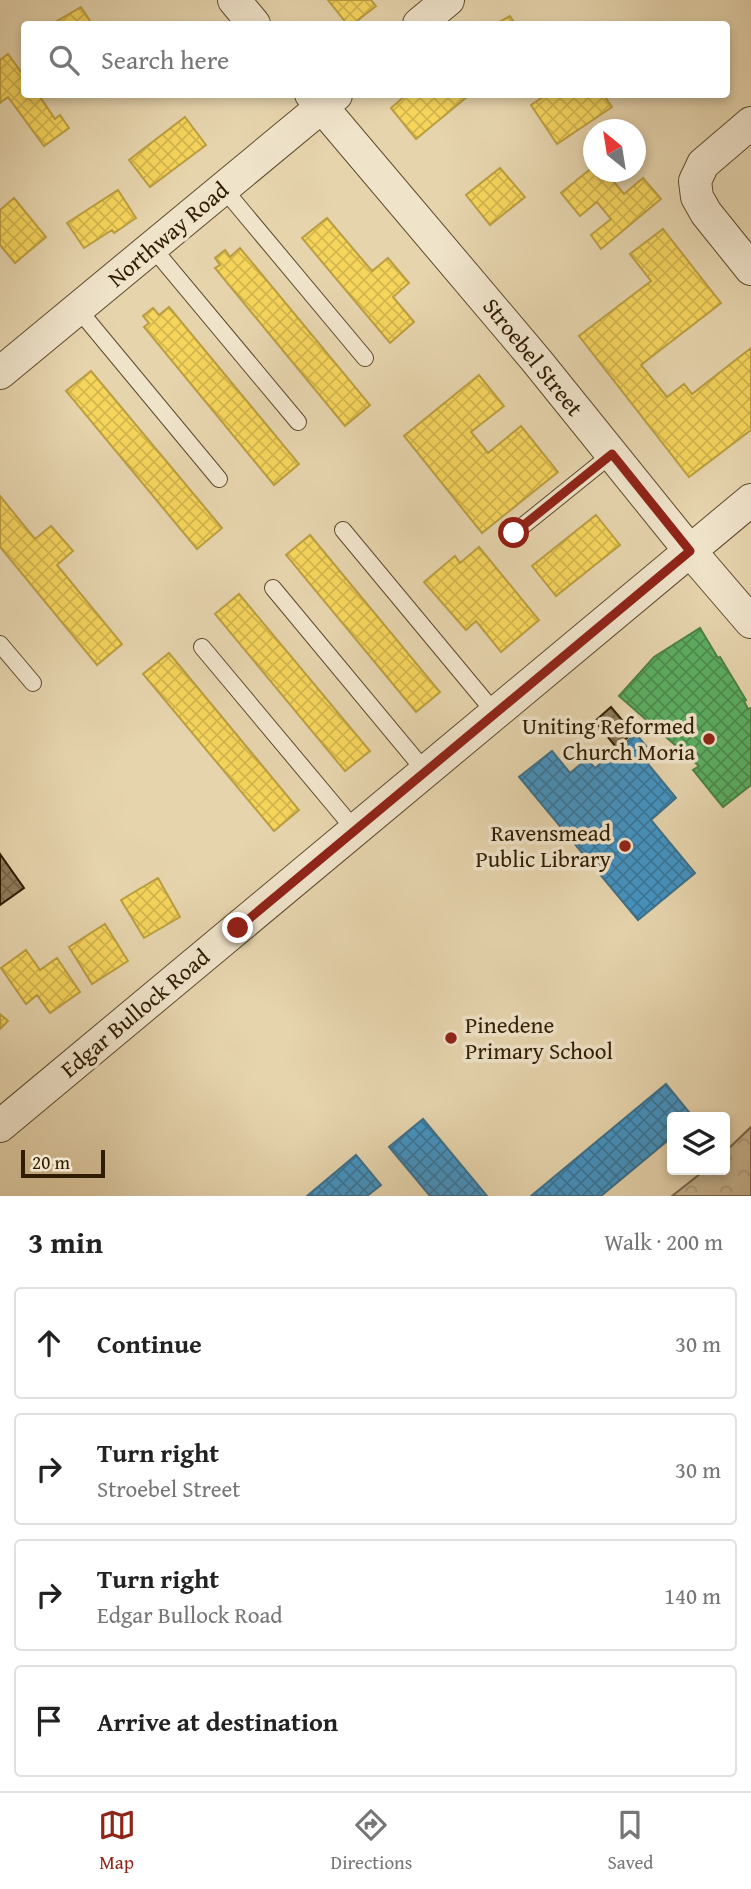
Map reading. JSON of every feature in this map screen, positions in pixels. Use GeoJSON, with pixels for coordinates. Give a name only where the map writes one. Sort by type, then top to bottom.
{"type":"FeatureCollection","features":[{"type":"Feature","properties":{"kind":"street"},"geometry":{"type":"LineString","coordinates":[[234,0],[252,21]]}},
{"type":"Feature","properties":{"kind":"street"},"geometry":{"type":"LineString","coordinates":[[423,21],[448,0]]}},
{"type":"Feature","properties":{"kind":"street","name":"Northway Road"},"geometry":{"type":"LineString","coordinates":[[0,373],[223,188],[323,99]]}},
{"type":"Feature","properties":{"kind":"street","name":"Stroebel Street"},"geometry":{"type":"LineString","coordinates":[[323,99],[690,551],[739,594],[751,622]]}},
{"type":"Feature","properties":{"kind":"street"},"geometry":{"type":"LineString","coordinates":[[751,123],[703,164],[695,181],[697,197],[706,213],[751,269]]}},
{"type":"Feature","properties":{"kind":"street","name":"Edgar Bullock Road"},"geometry":{"type":"LineString","coordinates":[[0,1126],[751,500]]}},
{"type":"Feature","properties":{"kind":"lane"},"geometry":{"type":"LineString","coordinates":[[223,188],[365,358]]}},
{"type":"Feature","properties":{"kind":"lane"},"geometry":{"type":"LineString","coordinates":[[152,247],[298,422]]}},
{"type":"Feature","properties":{"kind":"lane"},"geometry":{"type":"LineString","coordinates":[[78,309],[219,479]]}},
{"type":"Feature","properties":{"kind":"lane"},"geometry":{"type":"LineString","coordinates":[[514,533],[612,454]]}},
{"type":"Feature","properties":{"kind":"lane"},"geometry":{"type":"LineString","coordinates":[[342,530],[495,713]]}},
{"type":"Feature","properties":{"kind":"lane"},"geometry":{"type":"LineString","coordinates":[[273,588],[425,771]]}},
{"type":"Feature","properties":{"kind":"lane"},"geometry":{"type":"LineString","coordinates":[[0,644],[33,683]]}},
{"type":"Feature","properties":{"kind":"lane"},"geometry":{"type":"LineString","coordinates":[[202,647],[355,830]]}},
{"type":"Feature","properties":{"kind":"green space"},"geometry":{"type":"Polygon","coordinates":[[[751,1127],[751,1196],[672,1196],[699,1175],[730,1175],[730,1147],[751,1127]]]}},
{"type":"Feature","properties":{"kind":"building: Homes"},"geometry":{"type":"Polygon","coordinates":[[[328,0],[371,0],[376,6],[357,21],[345,21],[328,0]]]}},
{"type":"Feature","properties":{"kind":"building: Homes"},"geometry":{"type":"Polygon","coordinates":[[[81,7],[90,21],[57,21],[81,7]]]}},
{"type":"Feature","properties":{"kind":"building: Homes"},"geometry":{"type":"Polygon","coordinates":[[[8,54],[21,72],[21,98],[41,98],[55,119],[60,115],[69,128],[44,146],[8,97],[0,103],[0,60],[8,54]]]}},
{"type":"Feature","properties":{"kind":"building: Homes"},"geometry":{"type":"Polygon","coordinates":[[[402,98],[466,98],[416,139],[391,108],[402,98]]]}},
{"type":"Feature","properties":{"kind":"building: Homes"},"geometry":{"type":"Polygon","coordinates":[[[542,98],[606,98],[612,107],[594,119],[583,119],[583,127],[557,144],[531,105],[542,98]]]}},
{"type":"Feature","properties":{"kind":"building: Homes"},"geometry":{"type":"Polygon","coordinates":[[[185,117],[206,145],[150,187],[129,160],[185,117]]]}},
{"type":"Feature","properties":{"kind":"building: Homes"},"geometry":{"type":"Polygon","coordinates":[[[500,168],[525,197],[490,225],[466,195],[500,168]]]}},
{"type":"Feature","properties":{"kind":"building: Homes"},"geometry":{"type":"Polygon","coordinates":[[[583,175],[583,182],[614,182],[624,194],[638,182],[646,182],[661,199],[601,249],[591,235],[611,219],[597,202],[580,216],[561,193],[583,175]]]}},
{"type":"Feature","properties":{"kind":"building: Homes"},"geometry":{"type":"Polygon","coordinates":[[[118,190],[136,218],[84,248],[67,223],[118,190]]]}},
{"type":"Feature","properties":{"kind":"building: Homes"},"geometry":{"type":"Polygon","coordinates":[[[14,198],[46,237],[15,263],[0,245],[0,210],[14,198]]]}},
{"type":"Feature","properties":{"kind":"building: Homes"},"geometry":{"type":"Polygon","coordinates":[[[327,218],[372,271],[388,258],[409,283],[393,297],[414,322],[390,343],[302,238],[327,218]]]}},
{"type":"Feature","properties":{"kind":"building: Homes"},"geometry":{"type":"Polygon","coordinates":[[[663,229],[721,303],[641,365],[667,397],[684,384],[692,394],[751,348],[751,430],[689,477],[579,336],[651,281],[630,254],[663,229]]]}},
{"type":"Feature","properties":{"kind":"building: Homes"},"geometry":{"type":"Polygon","coordinates":[[[240,248],[370,405],[345,426],[215,268],[220,265],[215,258],[225,250],[230,257],[240,248]]]}},
{"type":"Feature","properties":{"kind":"building: Homes"},"geometry":{"type":"Polygon","coordinates":[[[169,307],[299,464],[274,485],[144,327],[149,323],[143,316],[153,308],[159,315],[169,307]]]}},
{"type":"Feature","properties":{"kind":"building: Homes"},"geometry":{"type":"Polygon","coordinates":[[[91,371],[222,528],[197,549],[66,391],[91,371]]]}},
{"type":"Feature","properties":{"kind":"building: Homes"},"geometry":{"type":"Polygon","coordinates":[[[479,375],[504,406],[471,432],[488,453],[521,426],[558,472],[482,533],[404,436],[479,375]]]}},
{"type":"Feature","properties":{"kind":"building: Homes"},"geometry":{"type":"Polygon","coordinates":[[[0,496],[35,539],[51,526],[73,551],[57,565],[122,644],[97,665],[0,547],[0,496]]]}},
{"type":"Feature","properties":{"kind":"building: Homes"},"geometry":{"type":"Polygon","coordinates":[[[596,515],[620,545],[556,596],[532,566],[596,515]]]}},
{"type":"Feature","properties":{"kind":"building: Homes"},"geometry":{"type":"Polygon","coordinates":[[[310,535],[440,692],[416,712],[286,555],[310,535]]]}},
{"type":"Feature","properties":{"kind":"building: Homes"},"geometry":{"type":"Polygon","coordinates":[[[479,547],[539,620],[501,652],[476,621],[466,630],[424,582],[455,556],[460,563],[479,547]]]}},
{"type":"Feature","properties":{"kind":"building: Homes"},"geometry":{"type":"Polygon","coordinates":[[[239,594],[370,751],[345,771],[215,614],[239,594]]]}},
{"type":"Feature","properties":{"kind":"building: Homes"},"geometry":{"type":"Polygon","coordinates":[[[169,653],[299,810],[274,831],[143,674],[169,653]]]}},
{"type":"Feature","properties":{"kind":"building: Homes"},"geometry":{"type":"Polygon","coordinates":[[[158,878],[180,917],[144,938],[121,900],[158,878]]]}},
{"type":"Feature","properties":{"kind":"building: Homes"},"geometry":{"type":"Polygon","coordinates":[[[105,924],[128,961],[92,984],[69,947],[105,924]]]}},
{"type":"Feature","properties":{"kind":"building: Homes"},"geometry":{"type":"Polygon","coordinates":[[[26,950],[40,970],[57,958],[80,992],[50,1013],[37,995],[26,1004],[1,968],[26,950]]]}},
{"type":"Feature","properties":{"kind":"building: Homes"},"geometry":{"type":"Polygon","coordinates":[[[0,1014],[8,1021],[0,1029],[0,1014]]]}},
{"type":"Feature","properties":{"kind":"building: Schools","name":"Ravensmead Public Library"},"geometry":{"type":"Polygon","coordinates":[[[636,734],[655,757],[648,764],[676,798],[651,820],[695,873],[638,920],[519,777],[552,751],[570,773],[587,759],[595,768],[636,734]]]}},
{"type":"Feature","properties":{"kind":"building: Schools"},"geometry":{"type":"Polygon","coordinates":[[[666,1084],[689,1112],[667,1112],[667,1141],[601,1196],[531,1196],[666,1084]]]}},
{"type":"Feature","properties":{"kind":"building: Schools"},"geometry":{"type":"Polygon","coordinates":[[[423,1119],[487,1196],[430,1196],[389,1147],[423,1119]]]}},
{"type":"Feature","properties":{"kind":"building: Schools"},"geometry":{"type":"Polygon","coordinates":[[[356,1155],[381,1185],[367,1196],[307,1196],[356,1155]]]}},
{"type":"Feature","properties":{"kind":"building: Public","name":"Uniting Reformed Church Moria"},"geometry":{"type":"Polygon","coordinates":[[[700,628],[746,700],[744,701],[748,709],[751,708],[751,785],[723,807],[693,770],[699,766],[619,696],[654,657],[700,628]]]}},
{"type":"Feature","properties":{"kind":"building: Other"},"geometry":{"type":"Polygon","coordinates":[[[611,707],[633,733],[616,747],[595,721],[611,707]]]}},
{"type":"Feature","properties":{"kind":"building: Other"},"geometry":{"type":"Polygon","coordinates":[[[0,854],[24,888],[0,905],[0,854]]]}},
{"type":"Feature","properties":{"kind":"place","name":"Uniting Reformed Church Moria"},"geometry":{"type":"Point","coordinates":[709,739]}},
{"type":"Feature","properties":{"kind":"place","name":"Ravensmead Public Library"},"geometry":{"type":"Point","coordinates":[625,846]}},
{"type":"Feature","properties":{"kind":"place","name":"Pinedene Primary School"},"geometry":{"type":"Point","coordinates":[451,1038]}},
{"type":"Feature","properties":{"kind":"route"},"geometry":{"type":"LineString","coordinates":[[238,928],[690,551],[612,454],[514,533]]}}]}
